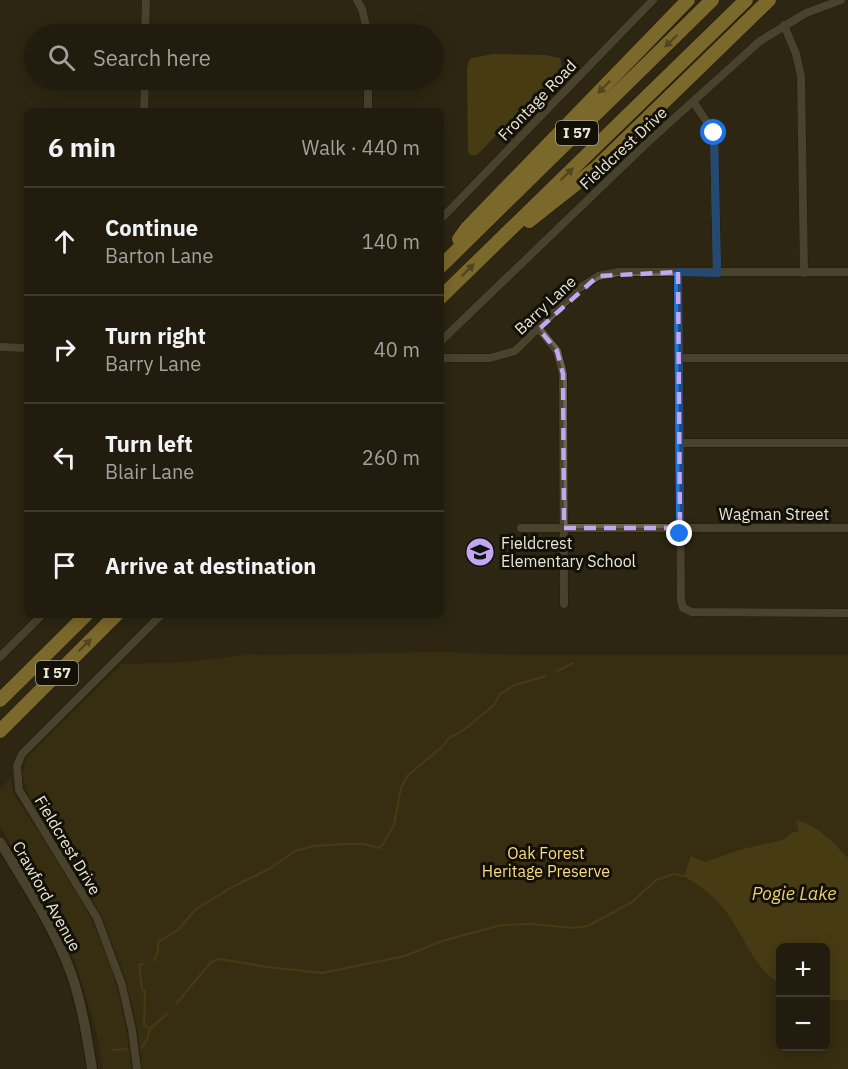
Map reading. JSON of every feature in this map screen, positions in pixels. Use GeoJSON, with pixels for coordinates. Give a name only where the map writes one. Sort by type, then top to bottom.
{"type":"FeatureCollection","features":[{"type":"Feature","properties":{"kind":"highway","name":"I 57"},"geometry":{"type":"LineString","coordinates":[[444,262],[712,0]]}},
{"type":"Feature","properties":{"kind":"highway","name":"I 57"},"geometry":{"type":"LineString","coordinates":[[444,294],[746,0]]}},
{"type":"Feature","properties":{"kind":"highway"},"geometry":{"type":"LineString","coordinates":[[495,243],[532,219],[596,168],[771,0]]}},
{"type":"Feature","properties":{"kind":"highway"},"geometry":{"type":"LineString","coordinates":[[444,261],[467,228],[686,2]]}},
{"type":"Feature","properties":{"kind":"highway","name":"I 57"},"geometry":{"type":"LineString","coordinates":[[0,700],[83,618]]}},
{"type":"Feature","properties":{"kind":"highway","name":"I 57"},"geometry":{"type":"LineString","coordinates":[[0,731],[113,618]]}},
{"type":"Feature","properties":{"kind":"main road","name":"Crawford Avenue"},"geometry":{"type":"LineString","coordinates":[[0,842],[54,933],[72,975],[84,1018],[92,1069]]}},
{"type":"Feature","properties":{"kind":"street"},"geometry":{"type":"LineString","coordinates":[[145,24],[146,0]]}},
{"type":"Feature","properties":{"kind":"street"},"geometry":{"type":"LineString","coordinates":[[357,0],[366,24]]}},
{"type":"Feature","properties":{"kind":"street","name":"Frontage Road"},"geometry":{"type":"LineString","coordinates":[[444,216],[653,0]]}},
{"type":"Feature","properties":{"kind":"street","name":"Fieldcrest Drive"},"geometry":{"type":"LineString","coordinates":[[444,338],[648,142],[760,41],[806,13],[841,0]]}},
{"type":"Feature","properties":{"kind":"street"},"geometry":{"type":"LineString","coordinates":[[784,25],[796,54],[801,76],[804,273]]}},
{"type":"Feature","properties":{"kind":"street"},"geometry":{"type":"LineString","coordinates":[[144,108],[145,90]]}},
{"type":"Feature","properties":{"kind":"street"},"geometry":{"type":"LineString","coordinates":[[368,90],[368,108]]}},
{"type":"Feature","properties":{"kind":"street"},"geometry":{"type":"LineString","coordinates":[[693,101],[714,133],[717,273]]}},
{"type":"Feature","properties":{"kind":"street","name":"Barry Lane"},"geometry":{"type":"LineString","coordinates":[[444,358],[490,358],[515,351],[579,289],[598,276],[618,272],[848,272]]}},
{"type":"Feature","properties":{"kind":"street"},"geometry":{"type":"LineString","coordinates":[[678,272],[681,600],[683,608],[692,612],[848,613]]}},
{"type":"Feature","properties":{"kind":"street"},"geometry":{"type":"LineString","coordinates":[[539,329],[557,351],[563,374],[564,604]]}},
{"type":"Feature","properties":{"kind":"street"},"geometry":{"type":"LineString","coordinates":[[0,348],[24,348]]}},
{"type":"Feature","properties":{"kind":"street"},"geometry":{"type":"LineString","coordinates":[[679,358],[848,358]]}},
{"type":"Feature","properties":{"kind":"street"},"geometry":{"type":"LineString","coordinates":[[680,443],[848,443]]}},
{"type":"Feature","properties":{"kind":"street","name":"Wagman Street"},"geometry":{"type":"LineString","coordinates":[[521,528],[848,528]]}},
{"type":"Feature","properties":{"kind":"street"},"geometry":{"type":"LineString","coordinates":[[0,657],[39,618]]}},
{"type":"Feature","properties":{"kind":"street","name":"Fieldcrest Drive"},"geometry":{"type":"LineString","coordinates":[[137,1069],[132,1030],[122,985],[110,949],[97,918],[19,789],[16,766],[22,754],[158,618]]}},
{"type":"Feature","properties":{"kind":"highlighted area"},"geometry":{"type":"Polygon","coordinates":[[[678,272],[680,528],[564,528],[563,374],[557,351],[539,329],[598,276],[678,272]]]}},
{"type":"Feature","properties":{"kind":"green space","name":"Oak Forest Heritage Preserve"},"geometry":{"type":"Polygon","coordinates":[[[443,652],[519,655],[848,655],[848,1069],[142,1069],[138,1029],[125,977],[103,919],[80,877],[29,796],[22,774],[27,757],[122,664],[186,662],[246,655],[443,652]]]}},
{"type":"Feature","properties":{"kind":"green space"},"geometry":{"type":"Polygon","coordinates":[[[11,777],[12,789],[16,798],[73,885],[98,933],[118,990],[131,1069],[103,1069],[94,1023],[76,964],[43,897],[0,827],[0,790],[11,777]]]}},
{"type":"Feature","properties":{"kind":"water"},"geometry":{"type":"Polygon","coordinates":[[[493,54],[545,55],[560,58],[562,67],[477,155],[471,155],[468,152],[467,69],[469,60],[472,58],[493,54]]]}},
{"type":"Feature","properties":{"kind":"water","name":"Pogie Lake"},"geometry":{"type":"Polygon","coordinates":[[[796,820],[818,830],[848,858],[848,1000],[830,1000],[830,943],[776,943],[776,980],[755,959],[720,904],[684,876],[691,856],[705,862],[739,850],[783,840],[791,833],[799,831],[796,820]]]}},
{"type":"Feature","properties":{"kind":"waterway"},"geometry":{"type":"LineString","coordinates":[[557,671],[573,663]]}},
{"type":"Feature","properties":{"kind":"waterway"},"geometry":{"type":"LineString","coordinates":[[154,960],[158,951],[158,942],[178,930],[196,909],[234,886],[269,869],[295,851],[313,846],[346,844],[363,844],[379,848],[394,825],[401,788],[408,775],[443,746],[449,738],[461,732],[494,705],[500,694],[515,685],[546,676]]}},
{"type":"Feature","properties":{"kind":"waterway"},"geometry":{"type":"LineString","coordinates":[[176,1004],[211,962],[220,959],[322,973],[405,956],[442,941],[501,925],[532,924],[572,928],[588,926],[632,902],[656,880],[673,874],[684,876]]}},
{"type":"Feature","properties":{"kind":"waterway"},"geometry":{"type":"LineString","coordinates":[[143,964],[139,965],[142,989],[145,991],[144,1025],[150,1029]]}},
{"type":"Feature","properties":{"kind":"waterway"},"geometry":{"type":"LineString","coordinates":[[141,1048],[147,1040],[150,1029],[168,1013]]}},
{"type":"Feature","properties":{"kind":"waterway"},"geometry":{"type":"LineString","coordinates":[[113,1050],[127,1049]]}},
{"type":"Feature","properties":{"kind":"place","name":"Fieldcrest Elementary School"},"geometry":{"type":"Point","coordinates":[480,552]}},
{"type":"Feature","properties":{"kind":"route"},"geometry":{"type":"LineString","coordinates":[[680,534],[678,272],[717,273],[714,133]]}}]}
